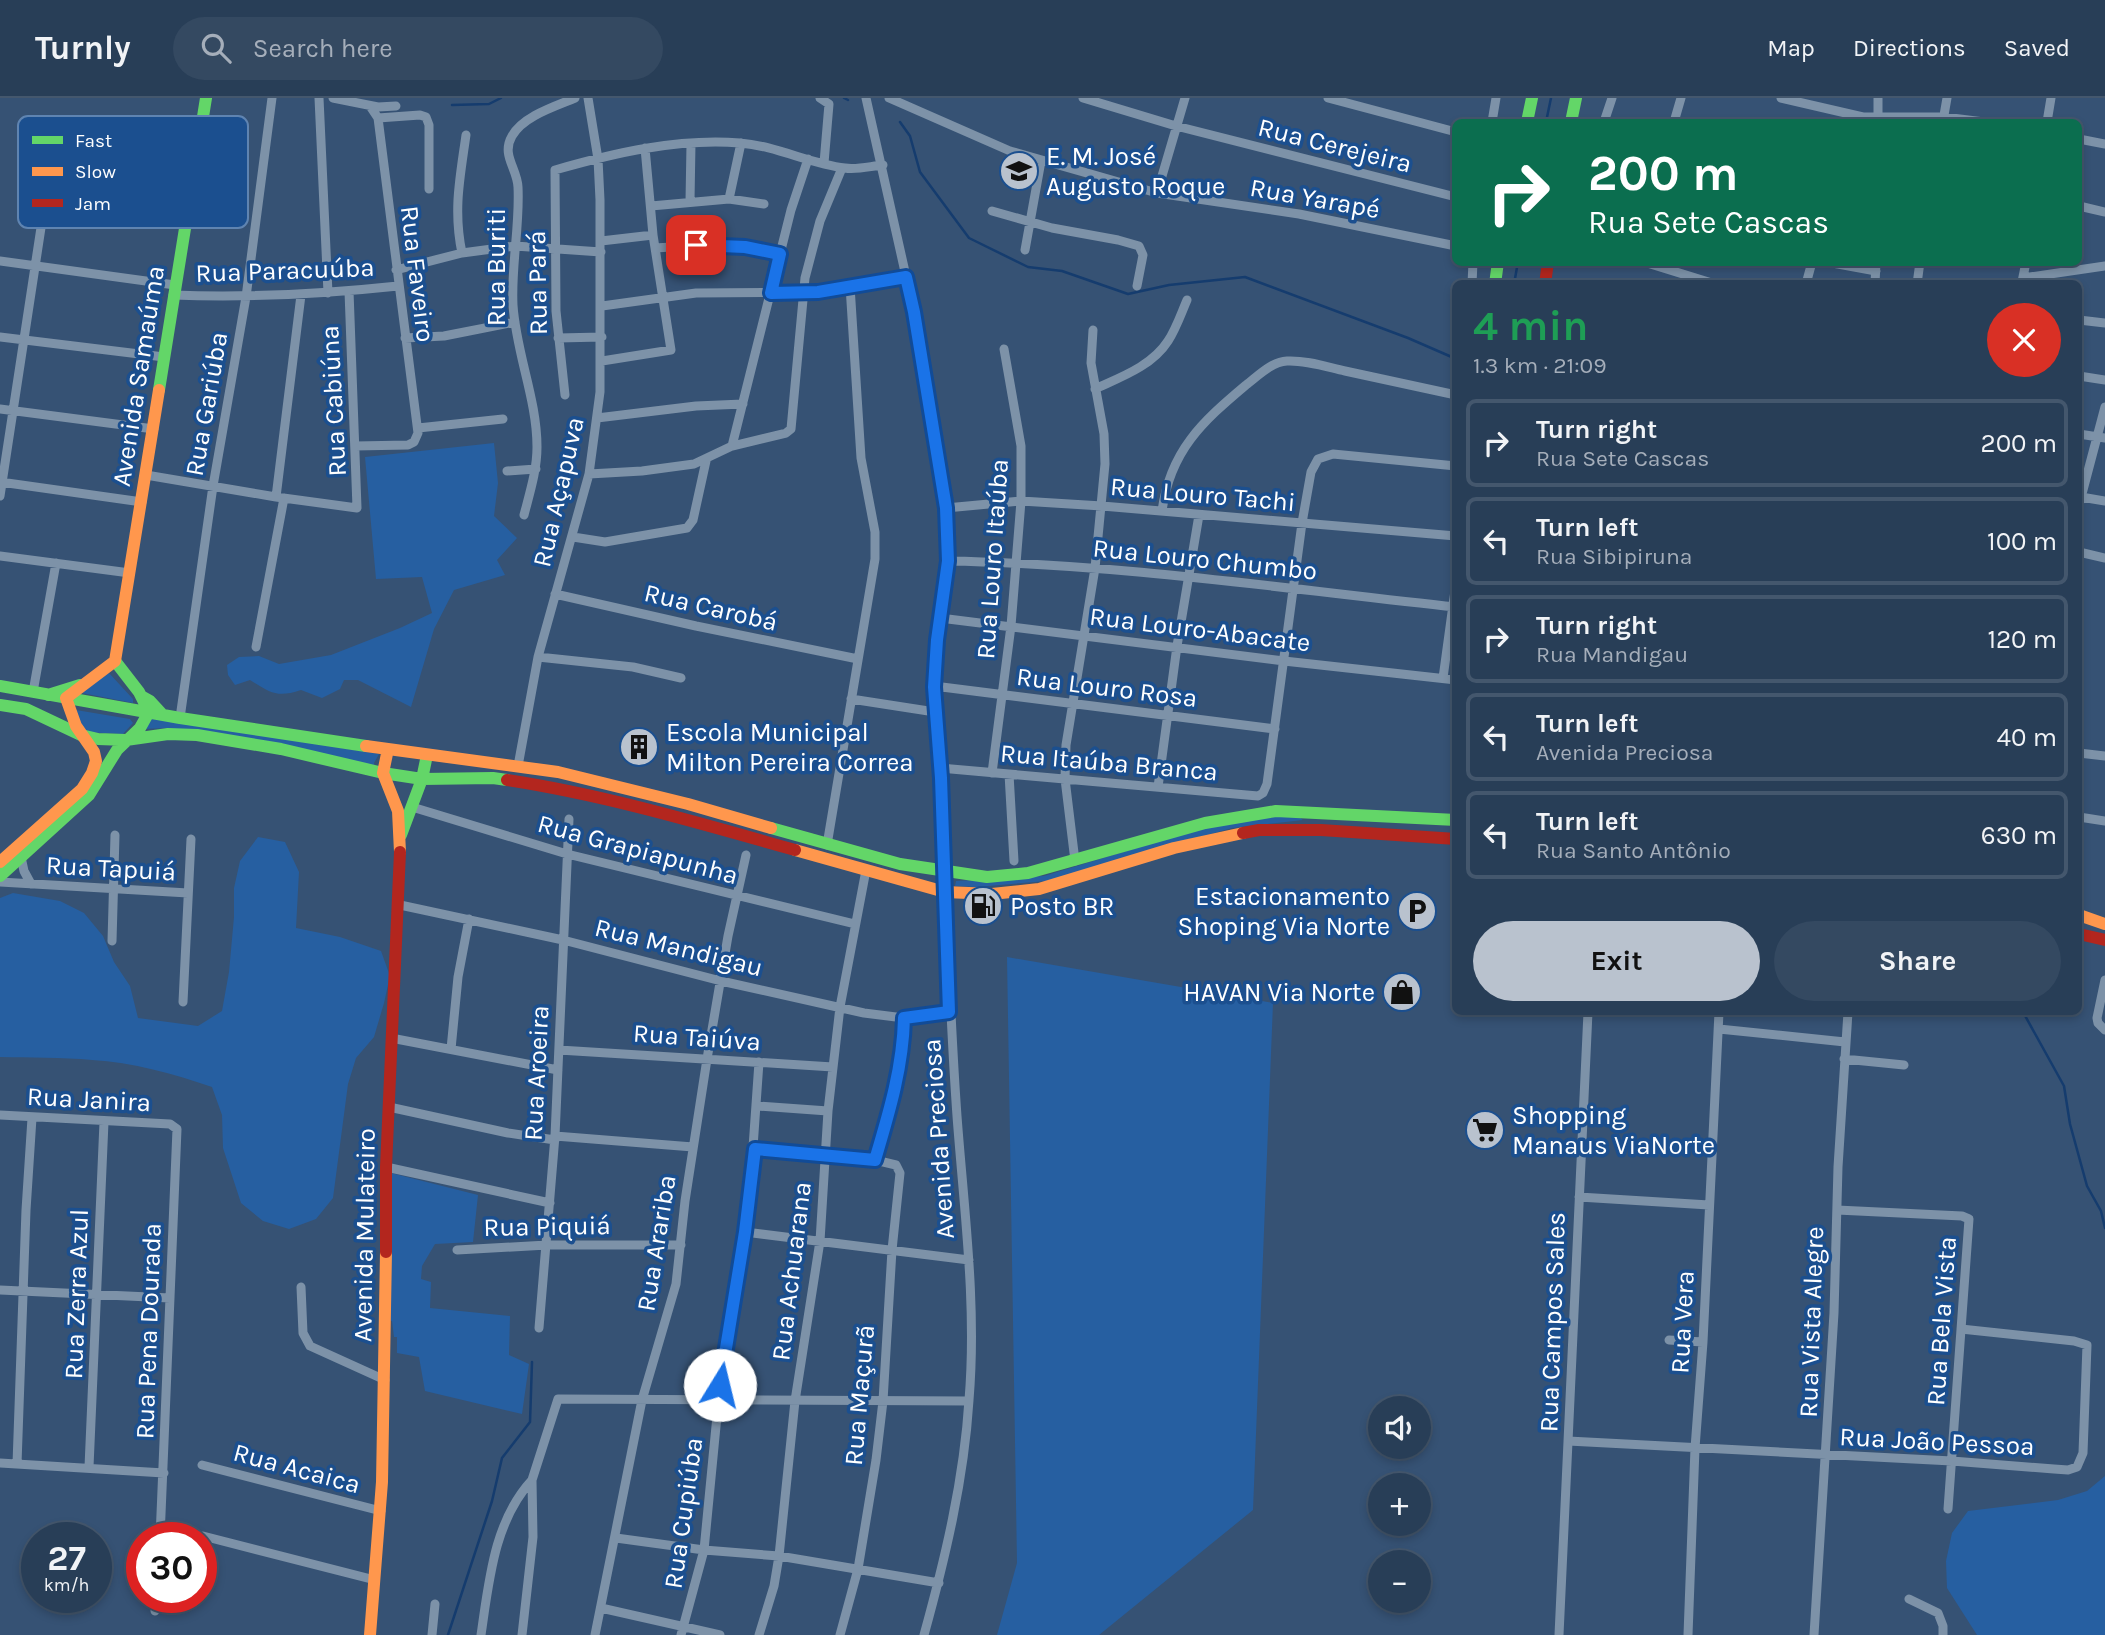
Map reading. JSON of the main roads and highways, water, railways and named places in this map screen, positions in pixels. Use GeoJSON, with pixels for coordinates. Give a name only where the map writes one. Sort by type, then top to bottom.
{"type":"FeatureCollection","features":[{"type":"Feature","properties":{"kind":"main road","name":"Avenida Samaúma"},"geometry":{"type":"LineString","coordinates":[[203,116],[206,98]]}},
{"type":"Feature","properties":{"kind":"main road"},"geometry":{"type":"LineString","coordinates":[[1528,119],[1532,98]]}},
{"type":"Feature","properties":{"kind":"main road"},"geometry":{"type":"LineString","coordinates":[[1572,119],[1576,98]]}},
{"type":"Feature","properties":{"kind":"main road","name":"Avenida Samaúma"},"geometry":{"type":"LineString","coordinates":[[116,662],[184,228]]}},
{"type":"Feature","properties":{"kind":"main road"},"geometry":{"type":"LineString","coordinates":[[66,698],[80,685],[116,662],[141,696],[150,701],[156,713]]}},
{"type":"Feature","properties":{"kind":"main road"},"geometry":{"type":"LineString","coordinates":[[48,695],[80,685]]}},
{"type":"Feature","properties":{"kind":"main road"},"geometry":{"type":"LineString","coordinates":[[0,686],[180,718],[458,760],[518,766],[615,785],[827,845],[944,872],[987,877],[1014,875],[1075,861],[1205,823],[1259,813],[1293,811],[1452,820]]}},
{"type":"Feature","properties":{"kind":"main road"},"geometry":{"type":"LineString","coordinates":[[5,863],[21,857],[83,801],[91,785],[98,761],[96,751],[71,721],[66,698]]}},
{"type":"Feature","properties":{"kind":"main road"},"geometry":{"type":"LineString","coordinates":[[0,705],[44,715],[81,734],[98,739],[126,740],[168,734],[197,736],[281,749],[383,773],[422,779],[493,778],[571,790],[623,801],[945,892],[992,894],[1039,889],[1174,848],[1271,829],[1452,839]]}},
{"type":"Feature","properties":{"kind":"main road"},"geometry":{"type":"LineString","coordinates":[[0,876],[5,863],[91,785],[126,740],[156,713]]}},
{"type":"Feature","properties":{"kind":"main road"},"geometry":{"type":"LineString","coordinates":[[383,773],[388,749]]}},
{"type":"Feature","properties":{"kind":"main road","name":"Avenida Mulateiro"},"geometry":{"type":"LineString","coordinates":[[401,835],[422,779],[426,754]]}},
{"type":"Feature","properties":{"kind":"main road","name":"Avenida Mulateiro"},"geometry":{"type":"LineString","coordinates":[[370,1635],[381,1511],[386,1380],[386,1167],[400,905],[401,835],[398,811],[383,773]]}},
{"type":"Feature","properties":{"kind":"main road"},"geometry":{"type":"LineString","coordinates":[[2082,916],[2105,924]]}},
{"type":"Feature","properties":{"kind":"main road"},"geometry":{"type":"LineString","coordinates":[[2082,935],[2105,940]]}},
{"type":"Feature","properties":{"kind":"waterway"},"geometry":{"type":"LineString","coordinates":[[452,105],[489,104],[501,98]]}},
{"type":"Feature","properties":{"kind":"waterway"},"geometry":{"type":"LineString","coordinates":[[844,98],[848,100]]}},
{"type":"Feature","properties":{"kind":"waterway"},"geometry":{"type":"LineString","coordinates":[[1547,119],[1551,98]]}},
{"type":"Feature","properties":{"kind":"waterway"},"geometry":{"type":"LineString","coordinates":[[900,122],[910,136],[920,172],[969,238],[1028,267],[1062,271],[1128,294],[1169,285],[1245,277],[1452,357]]}},
{"type":"Feature","properties":{"kind":"waterway"},"geometry":{"type":"LineString","coordinates":[[1515,280],[1517,266]]}},
{"type":"Feature","properties":{"kind":"waterway"},"geometry":{"type":"LineString","coordinates":[[2025,1015],[2064,1086],[2070,1124],[2087,1186],[2101,1211],[2105,1228]]}},
{"type":"Feature","properties":{"kind":"waterway"},"geometry":{"type":"LineString","coordinates":[[448,1635],[492,1501],[502,1458],[530,1422],[532,1362]]}},
{"type":"Feature","properties":{"kind":"place","name":"E. M. José Augusto Roque"},"geometry":{"type":"Point","coordinates":[1019,171]}},
{"type":"Feature","properties":{"kind":"place","name":"Escola Municipal Milton Pereira Correa"},"geometry":{"type":"Point","coordinates":[639,747]}},
{"type":"Feature","properties":{"kind":"place","name":"Posto BR"},"geometry":{"type":"Point","coordinates":[983,906]}},
{"type":"Feature","properties":{"kind":"place","name":"Estacionamento Shoping Via Norte"},"geometry":{"type":"Point","coordinates":[1417,911]}},
{"type":"Feature","properties":{"kind":"place","name":"HAVAN Via Norte"},"geometry":{"type":"Point","coordinates":[1402,992]}},
{"type":"Feature","properties":{"kind":"place","name":"Shopping Manaus ViaNorte"},"geometry":{"type":"Point","coordinates":[1485,1130]}}]}
